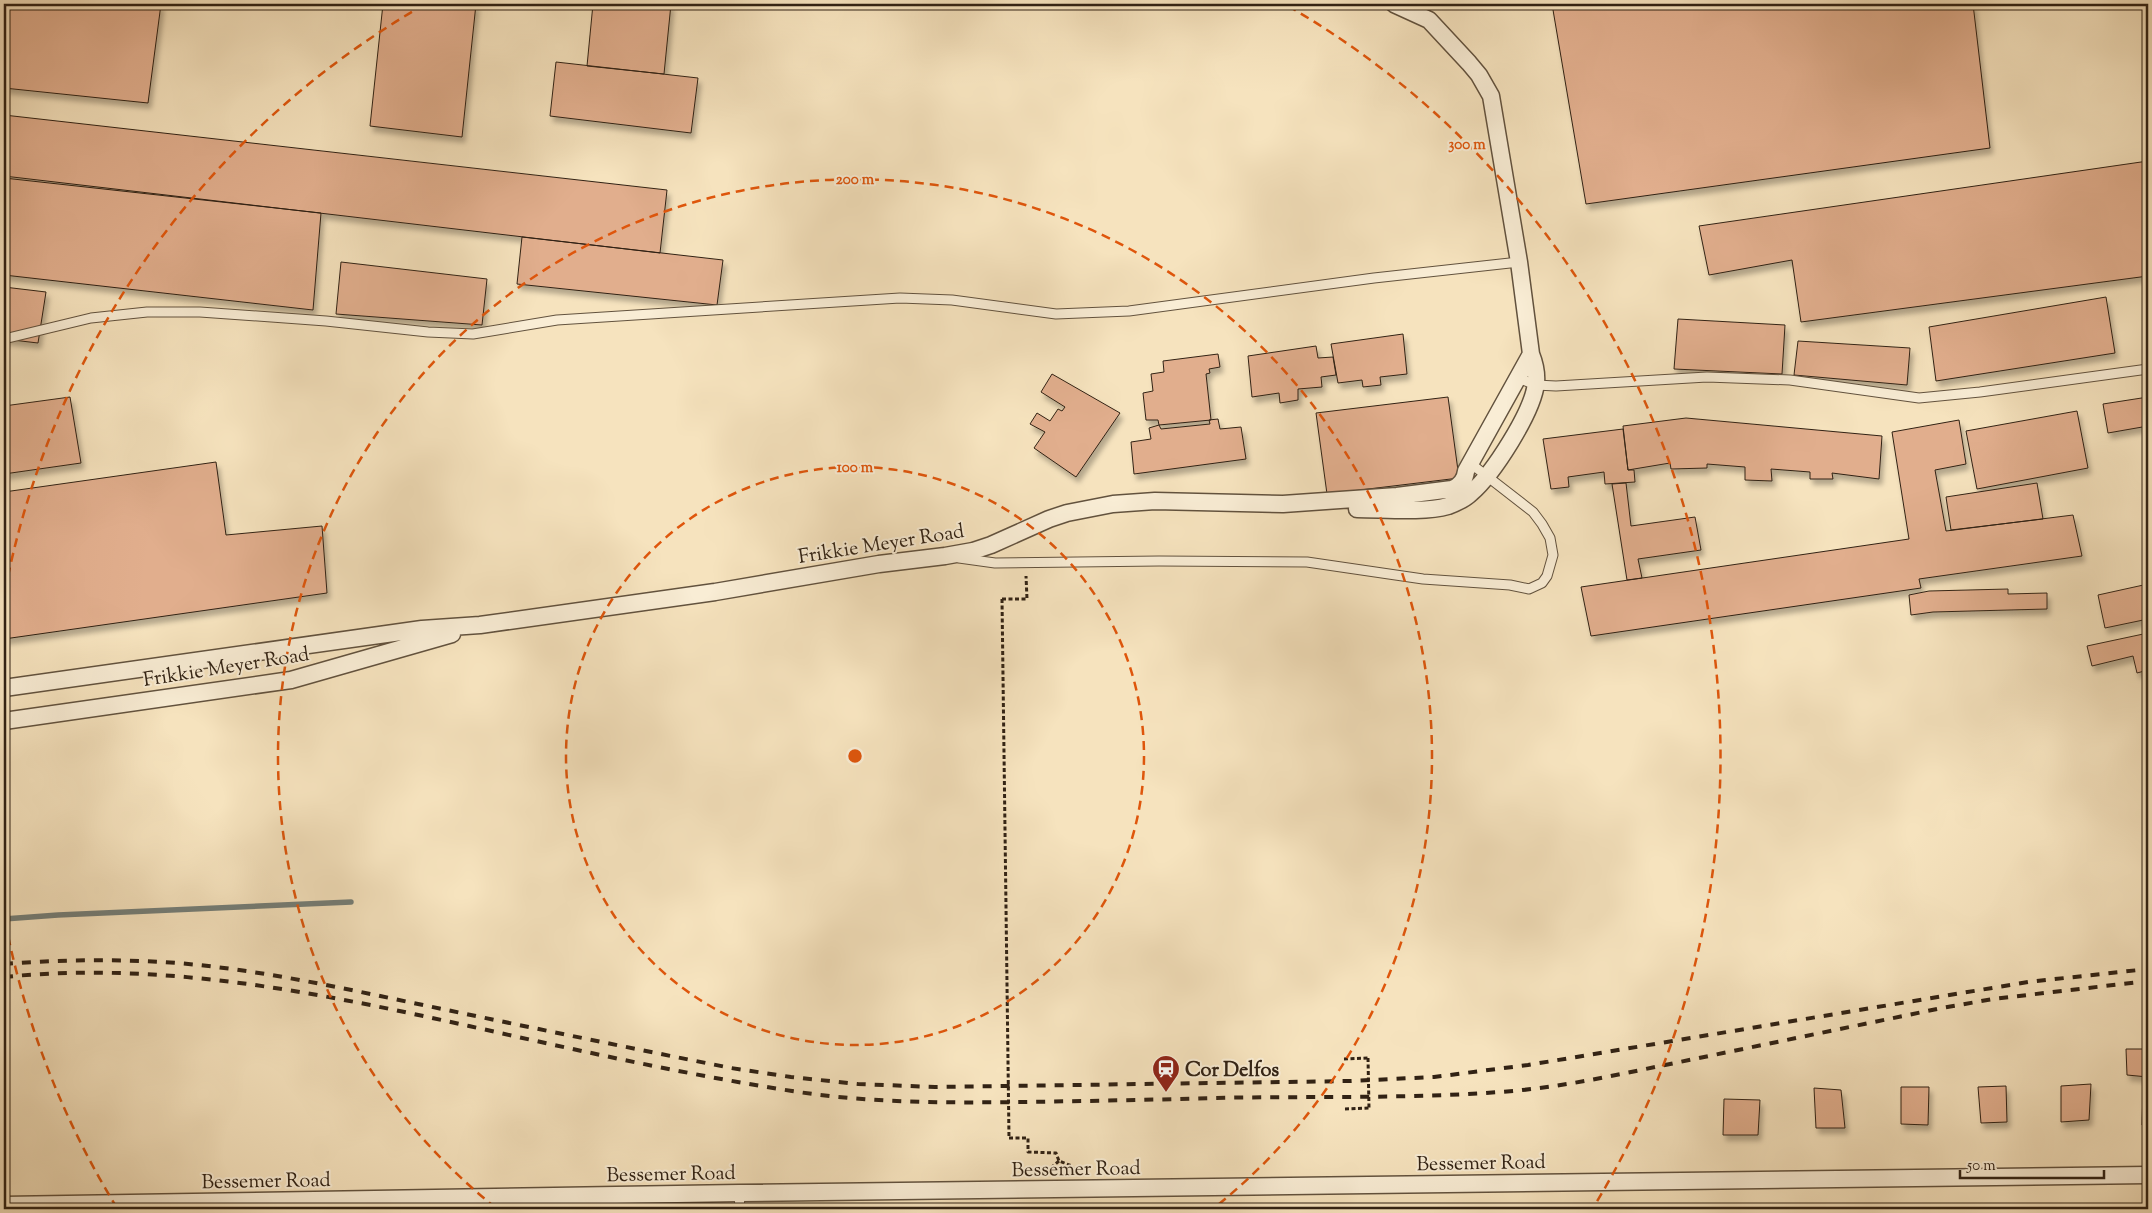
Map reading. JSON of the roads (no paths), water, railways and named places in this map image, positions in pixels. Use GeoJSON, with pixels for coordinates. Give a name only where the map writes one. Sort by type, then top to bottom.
{"type":"FeatureCollection","features":[{"type":"Feature","properties":{"kind":"street"},"geometry":{"type":"LineString","coordinates":[[1283,504],[1329,509],[1430,509],[1448,506],[1474,490],[1488,475],[1521,424],[1530,407],[1536,385],[1536,366],[1531,354],[1519,262],[1491,96],[1469,63],[1429,20],[1394,4]]}},
{"type":"Feature","properties":{"kind":"street"},"geometry":{"type":"LineString","coordinates":[[1283,504],[1397,496],[1458,487],[1464,480],[1470,463],[1531,354]]}},
{"type":"Feature","properties":{"kind":"street","name":"Frikkie Meyer Road"},"geometry":{"type":"LineString","coordinates":[[4,688],[422,629],[480,626],[945,556],[974,551],[1067,513],[1113,504],[1155,501],[1283,504]]}},
{"type":"Feature","properties":{"kind":"street","name":"Frikkie Meyer Road"},"geometry":{"type":"LineString","coordinates":[[4,721],[291,680],[480,626]]}},
{"type":"Feature","properties":{"kind":"street","name":"Bessemer Road"},"geometry":{"type":"LineString","coordinates":[[4,1205],[739,1193],[2148,1175]]}},
{"type":"Feature","properties":{"kind":"lane"},"geometry":{"type":"LineString","coordinates":[[4,339],[91,318],[147,312],[200,312],[326,321],[428,332],[473,334],[557,320],[900,298],[952,300],[1056,314],[1129,311],[1374,278],[1519,262]]}},
{"type":"Feature","properties":{"kind":"lane"},"geometry":{"type":"LineString","coordinates":[[1518,378],[1536,385],[1575,386],[1707,377],[1790,380],[1919,398],[1980,392],[2148,369]]}},
{"type":"Feature","properties":{"kind":"lane"},"geometry":{"type":"LineString","coordinates":[[945,556],[995,564],[1159,561],[1307,562],[1424,579],[1510,585],[1529,589],[1542,583],[1547,576],[1552,562],[1553,555],[1550,538],[1534,512],[1470,463]]}},
{"type":"Feature","properties":{"kind":"lane"},"geometry":{"type":"LineString","coordinates":[[739,1193],[740,1209]]}},
{"type":"Feature","properties":{"kind":"waterway"},"geometry":{"type":"LineString","coordinates":[[4,919],[351,902]]}},
{"type":"Feature","properties":{"kind":"railway"},"geometry":{"type":"LineString","coordinates":[[4,964],[123,960],[233,969],[338,987],[731,1068],[858,1084],[935,1087],[1351,1081],[1434,1077],[1528,1065],[2028,982],[2148,969]]}},
{"type":"Feature","properties":{"kind":"railway"},"geometry":{"type":"LineString","coordinates":[[4,977],[63,973],[122,973],[238,983],[296,991],[411,1013],[630,1061],[792,1091],[849,1098],[964,1102],[1392,1096],[1516,1091],[1598,1078],[1993,999],[2148,981]]}},
{"type":"Feature","properties":{"kind":"place","name":"Cor Delfos"},"geometry":{"type":"Point","coordinates":[1166,1093]}}]}
